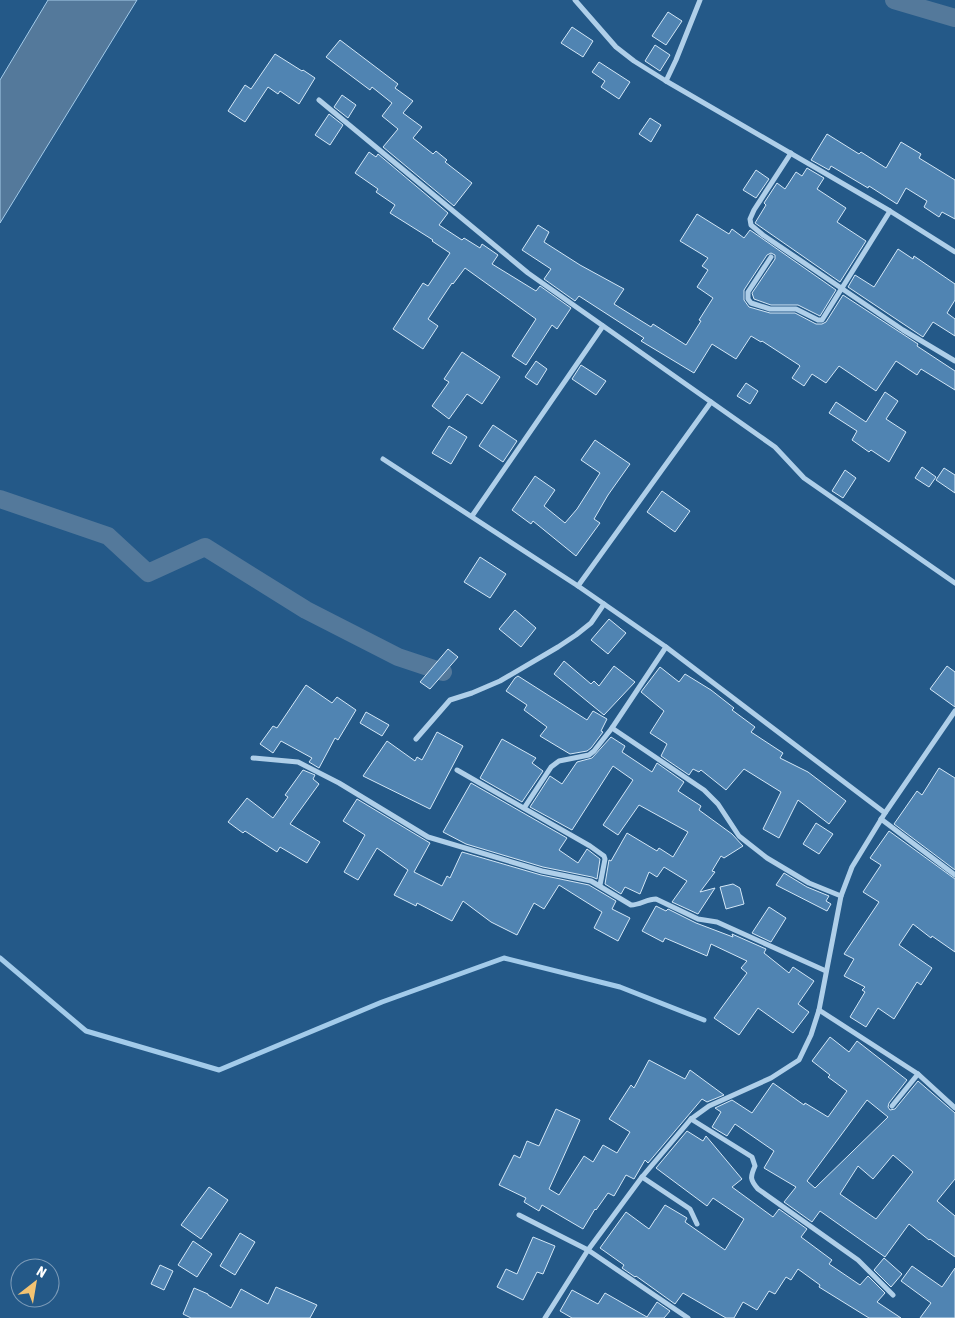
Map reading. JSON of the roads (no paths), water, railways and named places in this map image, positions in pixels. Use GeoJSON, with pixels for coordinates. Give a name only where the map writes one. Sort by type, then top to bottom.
{"type":"FeatureCollection","features":[{"type":"Feature","properties":{"kind":"street"},"geometry":{"type":"LineString","coordinates":[[575,0],[616,47],[634,61],[890,211],[955,252]]}},
{"type":"Feature","properties":{"kind":"street"},"geometry":{"type":"LineString","coordinates":[[666,81],[700,0]]}},
{"type":"Feature","properties":{"kind":"street"},"geometry":{"type":"LineString","coordinates":[[319,100],[528,273],[775,447],[804,478],[955,583]]}},
{"type":"Feature","properties":{"kind":"street"},"geometry":{"type":"LineString","coordinates":[[792,154],[754,210],[750,219],[751,225],[903,330],[955,361]]}},
{"type":"Feature","properties":{"kind":"street"},"geometry":{"type":"LineString","coordinates":[[771,257],[748,292],[748,299],[751,303],[770,308],[796,308],[818,320],[822,320],[890,211]]}},
{"type":"Feature","properties":{"kind":"street"},"geometry":{"type":"LineString","coordinates":[[472,516],[603,326]]}},
{"type":"Feature","properties":{"kind":"street"},"geometry":{"type":"LineString","coordinates":[[578,586],[711,402]]}},
{"type":"Feature","properties":{"kind":"street"},"geometry":{"type":"LineString","coordinates":[[383,459],[578,586],[666,647],[885,813]]}},
{"type":"Feature","properties":{"kind":"street"},"geometry":{"type":"LineString","coordinates":[[416,739],[450,700],[472,694],[500,681],[558,647],[590,623],[604,604]]}},
{"type":"Feature","properties":{"kind":"street"},"geometry":{"type":"LineString","coordinates":[[524,808],[551,767],[559,761],[589,755],[612,728],[666,647]]}},
{"type":"Feature","properties":{"kind":"street"},"geometry":{"type":"LineString","coordinates":[[545,1318],[588,1250],[642,1178],[692,1119],[709,1106],[771,1078],[799,1060],[811,1036],[819,1010],[841,896],[852,867],[881,819],[955,712]]}},
{"type":"Feature","properties":{"kind":"street"},"geometry":{"type":"LineString","coordinates":[[612,728],[704,790],[718,804],[739,836],[767,858],[809,883],[841,896]]}},
{"type":"Feature","properties":{"kind":"street"},"geometry":{"type":"LineString","coordinates":[[254,758],[298,762],[339,783],[428,837],[542,871],[579,877],[600,885],[631,905],[656,899],[698,919],[717,922],[826,971]]}},
{"type":"Feature","properties":{"kind":"street"},"geometry":{"type":"LineString","coordinates":[[457,770],[590,846],[604,856],[606,862],[600,885]]}},
{"type":"Feature","properties":{"kind":"street"},"geometry":{"type":"LineString","coordinates":[[881,819],[955,875]]}},
{"type":"Feature","properties":{"kind":"street"},"geometry":{"type":"LineString","coordinates":[[819,1010],[918,1074],[955,1108]]}},
{"type":"Feature","properties":{"kind":"street"},"geometry":{"type":"LineString","coordinates":[[892,1106],[918,1074]]}},
{"type":"Feature","properties":{"kind":"street"},"geometry":{"type":"LineString","coordinates":[[692,1119],[752,1157],[755,1166],[750,1177],[758,1189],[858,1260],[893,1296]]}},
{"type":"Feature","properties":{"kind":"street"},"geometry":{"type":"LineString","coordinates":[[642,1178],[690,1209],[697,1224]]}},
{"type":"Feature","properties":{"kind":"street"},"geometry":{"type":"LineString","coordinates":[[519,1214],[588,1250],[688,1318]]}},
{"type":"Feature","properties":{"kind":"water"},"geometry":{"type":"Polygon","coordinates":[[[48,0],[137,0],[0,223],[0,80],[48,0]]]}},
{"type":"Feature","properties":{"kind":"waterway"},"geometry":{"type":"LineString","coordinates":[[894,0],[955,18]]}},
{"type":"Feature","properties":{"kind":"waterway"},"geometry":{"type":"LineString","coordinates":[[0,499],[108,536],[148,573],[205,547],[306,610],[398,657],[443,672]]}},
{"type":"Feature","properties":{"kind":"waterway"},"geometry":{"type":"LineString","coordinates":[[0,958],[86,1031],[219,1070],[382,1002],[504,958],[620,987],[704,1020]]}}]}
